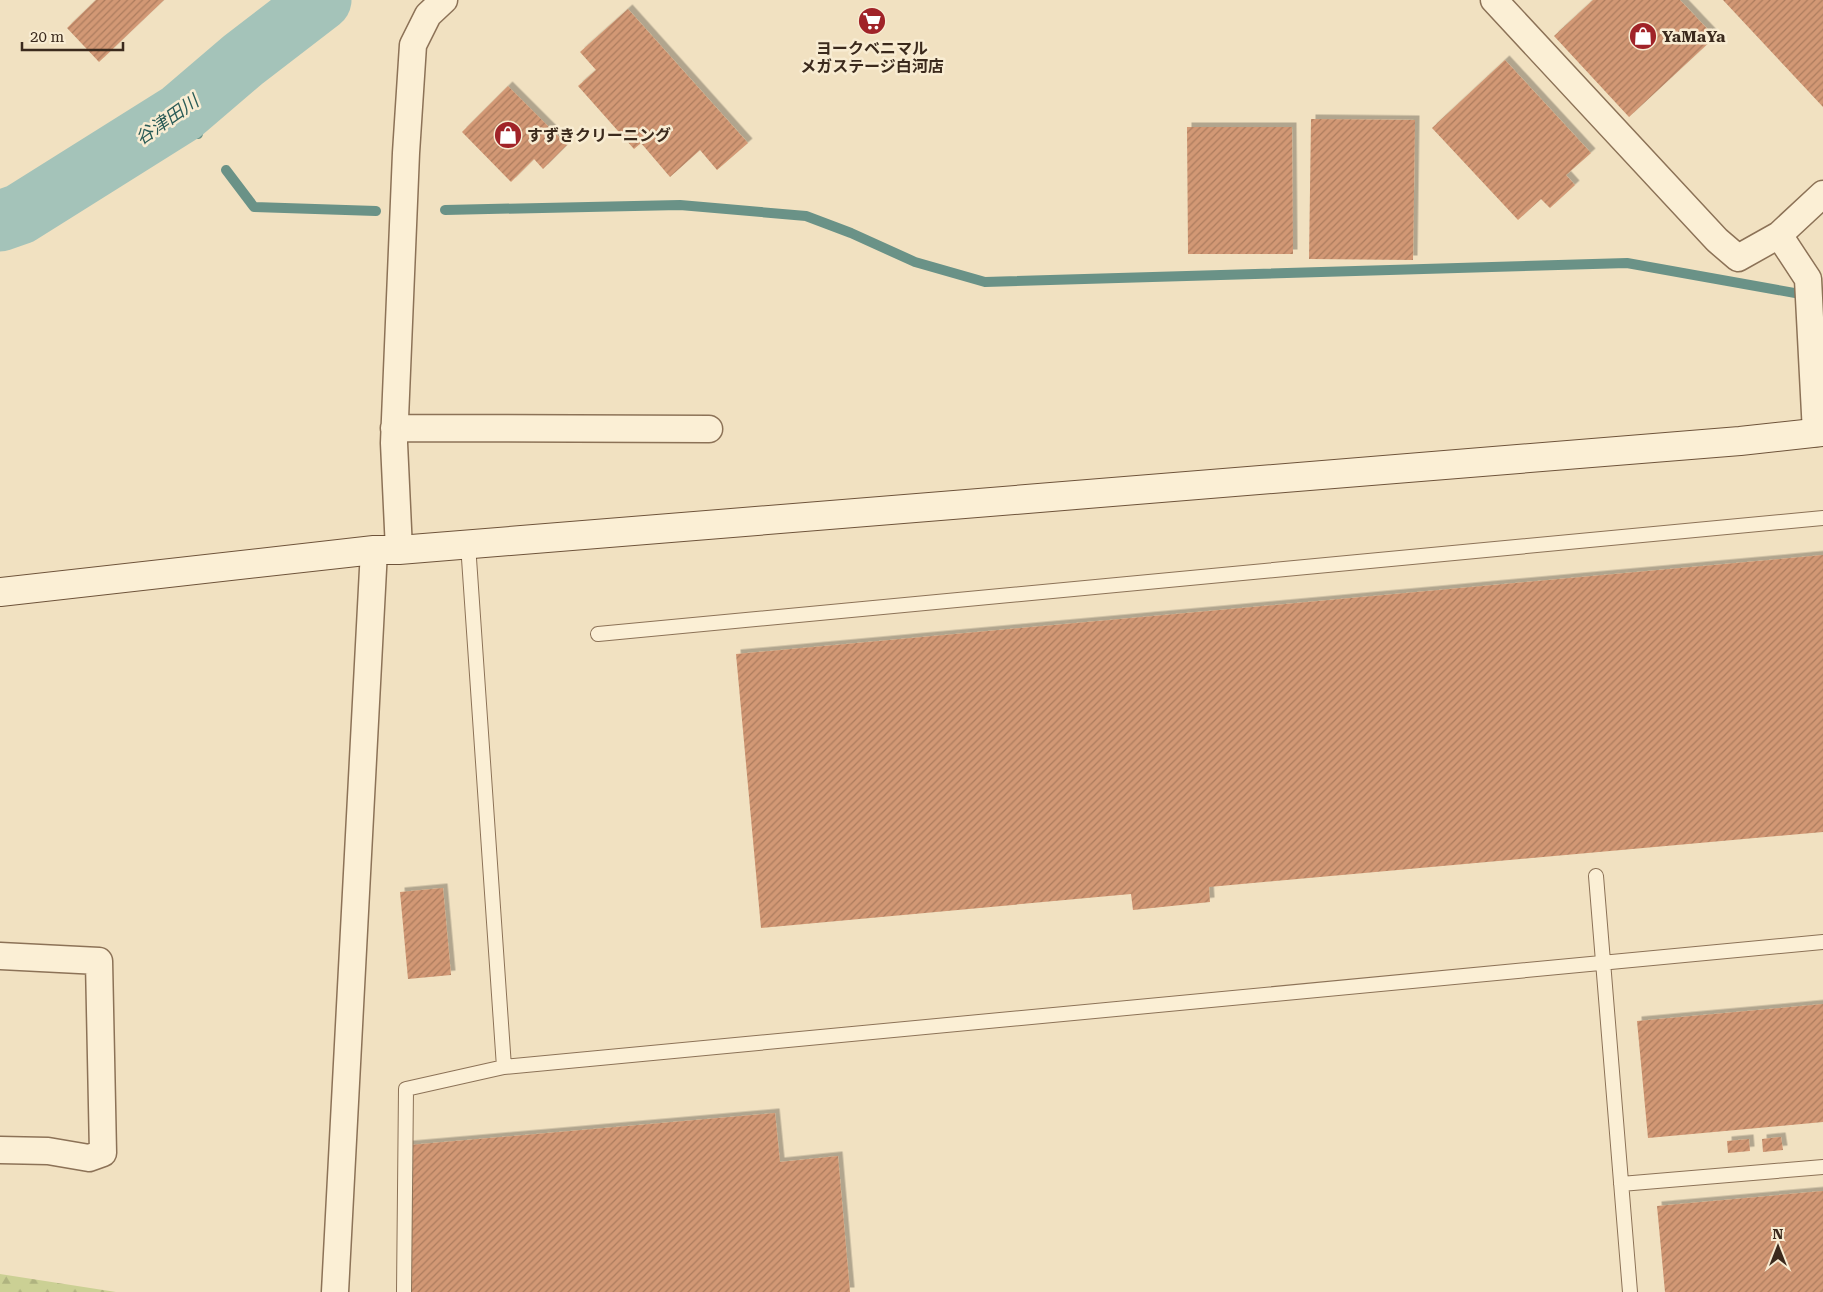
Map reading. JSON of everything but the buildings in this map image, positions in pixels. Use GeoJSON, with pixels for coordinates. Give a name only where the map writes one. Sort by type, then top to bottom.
{"type":"FeatureCollection","features":[{"type":"Feature","properties":{"kind":"street"},"geometry":{"type":"LineString","coordinates":[[335,1292],[394,428],[406,152],[414,45],[428,15],[444,0]]}},
{"type":"Feature","properties":{"kind":"street"},"geometry":{"type":"LineString","coordinates":[[1494,0],[1717,240],[1738,258],[1779,235],[1823,194]]}},
{"type":"Feature","properties":{"kind":"street"},"geometry":{"type":"LineString","coordinates":[[0,592],[386,550],[1730,441],[1820,432],[1808,279],[1779,235]]}},
{"type":"Feature","properties":{"kind":"street"},"geometry":{"type":"LineString","coordinates":[[394,428],[709,429]]}},
{"type":"Feature","properties":{"kind":"street"},"geometry":{"type":"LineString","coordinates":[[0,956],[99,961],[103,1153],[89,1158],[48,1151],[0,1150]]}},
{"type":"Feature","properties":{"kind":"lane"},"geometry":{"type":"LineString","coordinates":[[598,634],[1823,518]]}},
{"type":"Feature","properties":{"kind":"lane"},"geometry":{"type":"LineString","coordinates":[[468,544],[504,1067]]}},
{"type":"Feature","properties":{"kind":"lane"},"geometry":{"type":"LineString","coordinates":[[1596,876],[1630,1292]]}},
{"type":"Feature","properties":{"kind":"lane"},"geometry":{"type":"LineString","coordinates":[[404,1292],[406,1089],[504,1067],[1823,942]]}},
{"type":"Feature","properties":{"kind":"lane"},"geometry":{"type":"LineString","coordinates":[[1621,1184],[1823,1167]]}},
{"type":"Feature","properties":{"kind":"green space"},"geometry":{"type":"Polygon","coordinates":[[[0,1274],[116,1292],[0,1292],[0,1274]]]}},
{"type":"Feature","properties":{"kind":"waterway","name":"谷津田川"},"geometry":{"type":"LineString","coordinates":[[0,221],[20,214],[181,113],[243,60],[321,0]]}},
{"type":"Feature","properties":{"kind":"waterway"},"geometry":{"type":"LineString","coordinates":[[181,113],[198,134]]}},
{"type":"Feature","properties":{"kind":"waterway"},"geometry":{"type":"LineString","coordinates":[[226,170],[254,207],[376,211]]}},
{"type":"Feature","properties":{"kind":"waterway"},"geometry":{"type":"LineString","coordinates":[[445,210],[680,205],[806,216],[851,233],[915,262],[985,282],[1627,263],[1823,298]]}},
{"type":"Feature","properties":{"kind":"place","name":"ヨークベニマル メガステージ白河店"},"geometry":{"type":"Point","coordinates":[872,21]}},
{"type":"Feature","properties":{"kind":"place","name":"YaMaYa"},"geometry":{"type":"Point","coordinates":[1643,36]}},
{"type":"Feature","properties":{"kind":"place","name":"すずきクリーニング"},"geometry":{"type":"Point","coordinates":[508,135]}}]}
